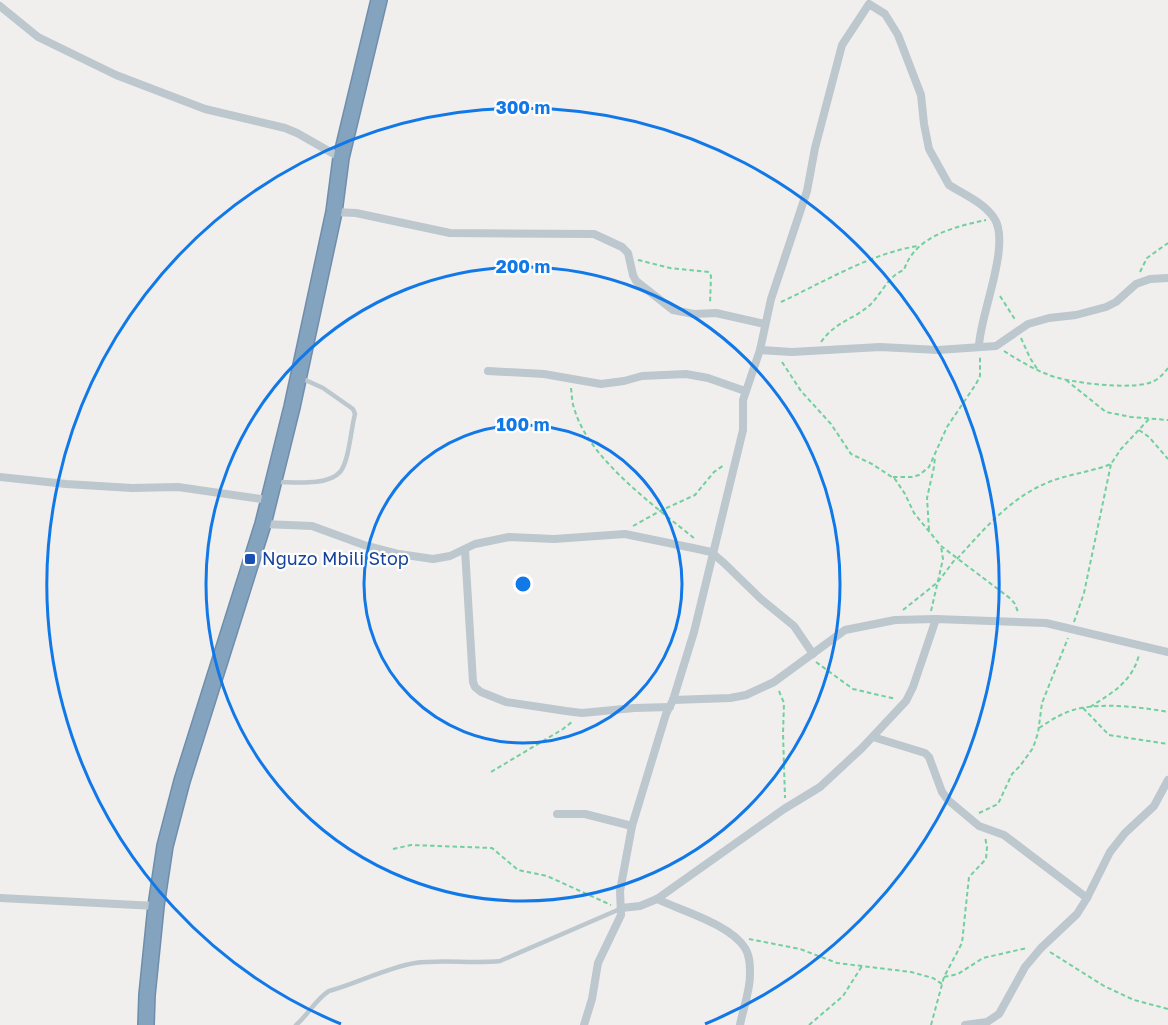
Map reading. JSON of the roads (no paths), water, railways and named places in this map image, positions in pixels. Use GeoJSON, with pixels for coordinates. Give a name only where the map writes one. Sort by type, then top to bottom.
{"type":"FeatureCollection","features":[{"type":"Feature","properties":{"kind":"highway"},"geometry":{"type":"LineString","coordinates":[[146,1025],[156,906],[165,846],[182,781],[263,524],[299,377],[334,212],[341,158],[379,0]]}},
{"type":"Feature","properties":{"kind":"street"},"geometry":{"type":"LineString","coordinates":[[584,1025],[592,999],[598,963],[617,924],[620,891],[632,826],[694,632],[743,430],[745,391],[760,350],[769,308],[787,248],[807,191],[815,148],[842,45],[869,4],[885,14],[898,35],[921,95],[929,149],[940,171],[949,185],[976,201],[994,218],[1000,235],[993,284],[980,333],[979,347]]}},
{"type":"Feature","properties":{"kind":"street"},"geometry":{"type":"LineString","coordinates":[[0,6],[38,37],[116,75],[205,109],[291,131],[341,158]]}},
{"type":"Feature","properties":{"kind":"street"},"geometry":{"type":"LineString","coordinates":[[334,212],[356,213],[450,233],[594,234],[622,247],[630,256],[630,267],[636,281],[663,303],[682,312],[711,313],[765,324]]}},
{"type":"Feature","properties":{"kind":"street"},"geometry":{"type":"LineString","coordinates":[[760,350],[814,351],[880,347],[938,350],[996,346],[1020,328],[1037,321],[1076,315],[1106,307],[1116,302],[1137,284],[1150,279],[1168,278]]}},
{"type":"Feature","properties":{"kind":"street"},"geometry":{"type":"LineString","coordinates":[[488,371],[544,374],[610,384],[642,376],[686,374],[708,378],[745,391]]}},
{"type":"Feature","properties":{"kind":"street"},"geometry":{"type":"LineString","coordinates":[[0,477],[132,488],[178,487],[268,500]]}},
{"type":"Feature","properties":{"kind":"street"},"geometry":{"type":"LineString","coordinates":[[263,524],[312,526],[364,545],[399,554],[433,559],[450,556],[475,544],[497,539],[554,539],[626,534],[712,553],[794,626],[811,655]]}},
{"type":"Feature","properties":{"kind":"street"},"geometry":{"type":"LineString","coordinates":[[465,550],[472,673],[475,687],[481,692],[507,702],[582,713],[730,698],[761,690],[845,630],[895,620],[1046,623],[1168,652]]}},
{"type":"Feature","properties":{"kind":"street"},"geometry":{"type":"LineString","coordinates":[[619,909],[639,906],[657,899],[825,782],[873,737],[906,701],[933,619]]}},
{"type":"Feature","properties":{"kind":"street"},"geometry":{"type":"LineString","coordinates":[[873,737],[925,753],[929,757],[942,792],[948,801],[979,826],[1004,836],[1087,898]]}},
{"type":"Feature","properties":{"kind":"street"},"geometry":{"type":"LineString","coordinates":[[965,1025],[987,1022],[999,1014],[1025,967],[1041,948],[1069,923],[1087,898],[1110,852],[1125,833],[1154,806],[1168,780]]}},
{"type":"Feature","properties":{"kind":"street"},"geometry":{"type":"LineString","coordinates":[[557,814],[585,814],[632,826]]}},
{"type":"Feature","properties":{"kind":"street"},"geometry":{"type":"LineString","coordinates":[[0,898],[156,906]]}},
{"type":"Feature","properties":{"kind":"street"},"geometry":{"type":"LineString","coordinates":[[657,899],[713,923],[735,936],[746,950],[750,962],[750,978],[740,1025]]}},
{"type":"Feature","properties":{"kind":"lane"},"geometry":{"type":"LineString","coordinates":[[273,482],[313,483],[334,477],[341,471],[345,462],[355,414],[353,409],[323,388],[299,377]]}},
{"type":"Feature","properties":{"kind":"lane"},"geometry":{"type":"LineString","coordinates":[[296,1025],[329,991],[415,963],[500,961],[619,909]]}},
{"type":"Feature","properties":{"kind":"place","name":"Nguzo Mbili Stop"},"geometry":{"type":"Point","coordinates":[250,559]}}]}
